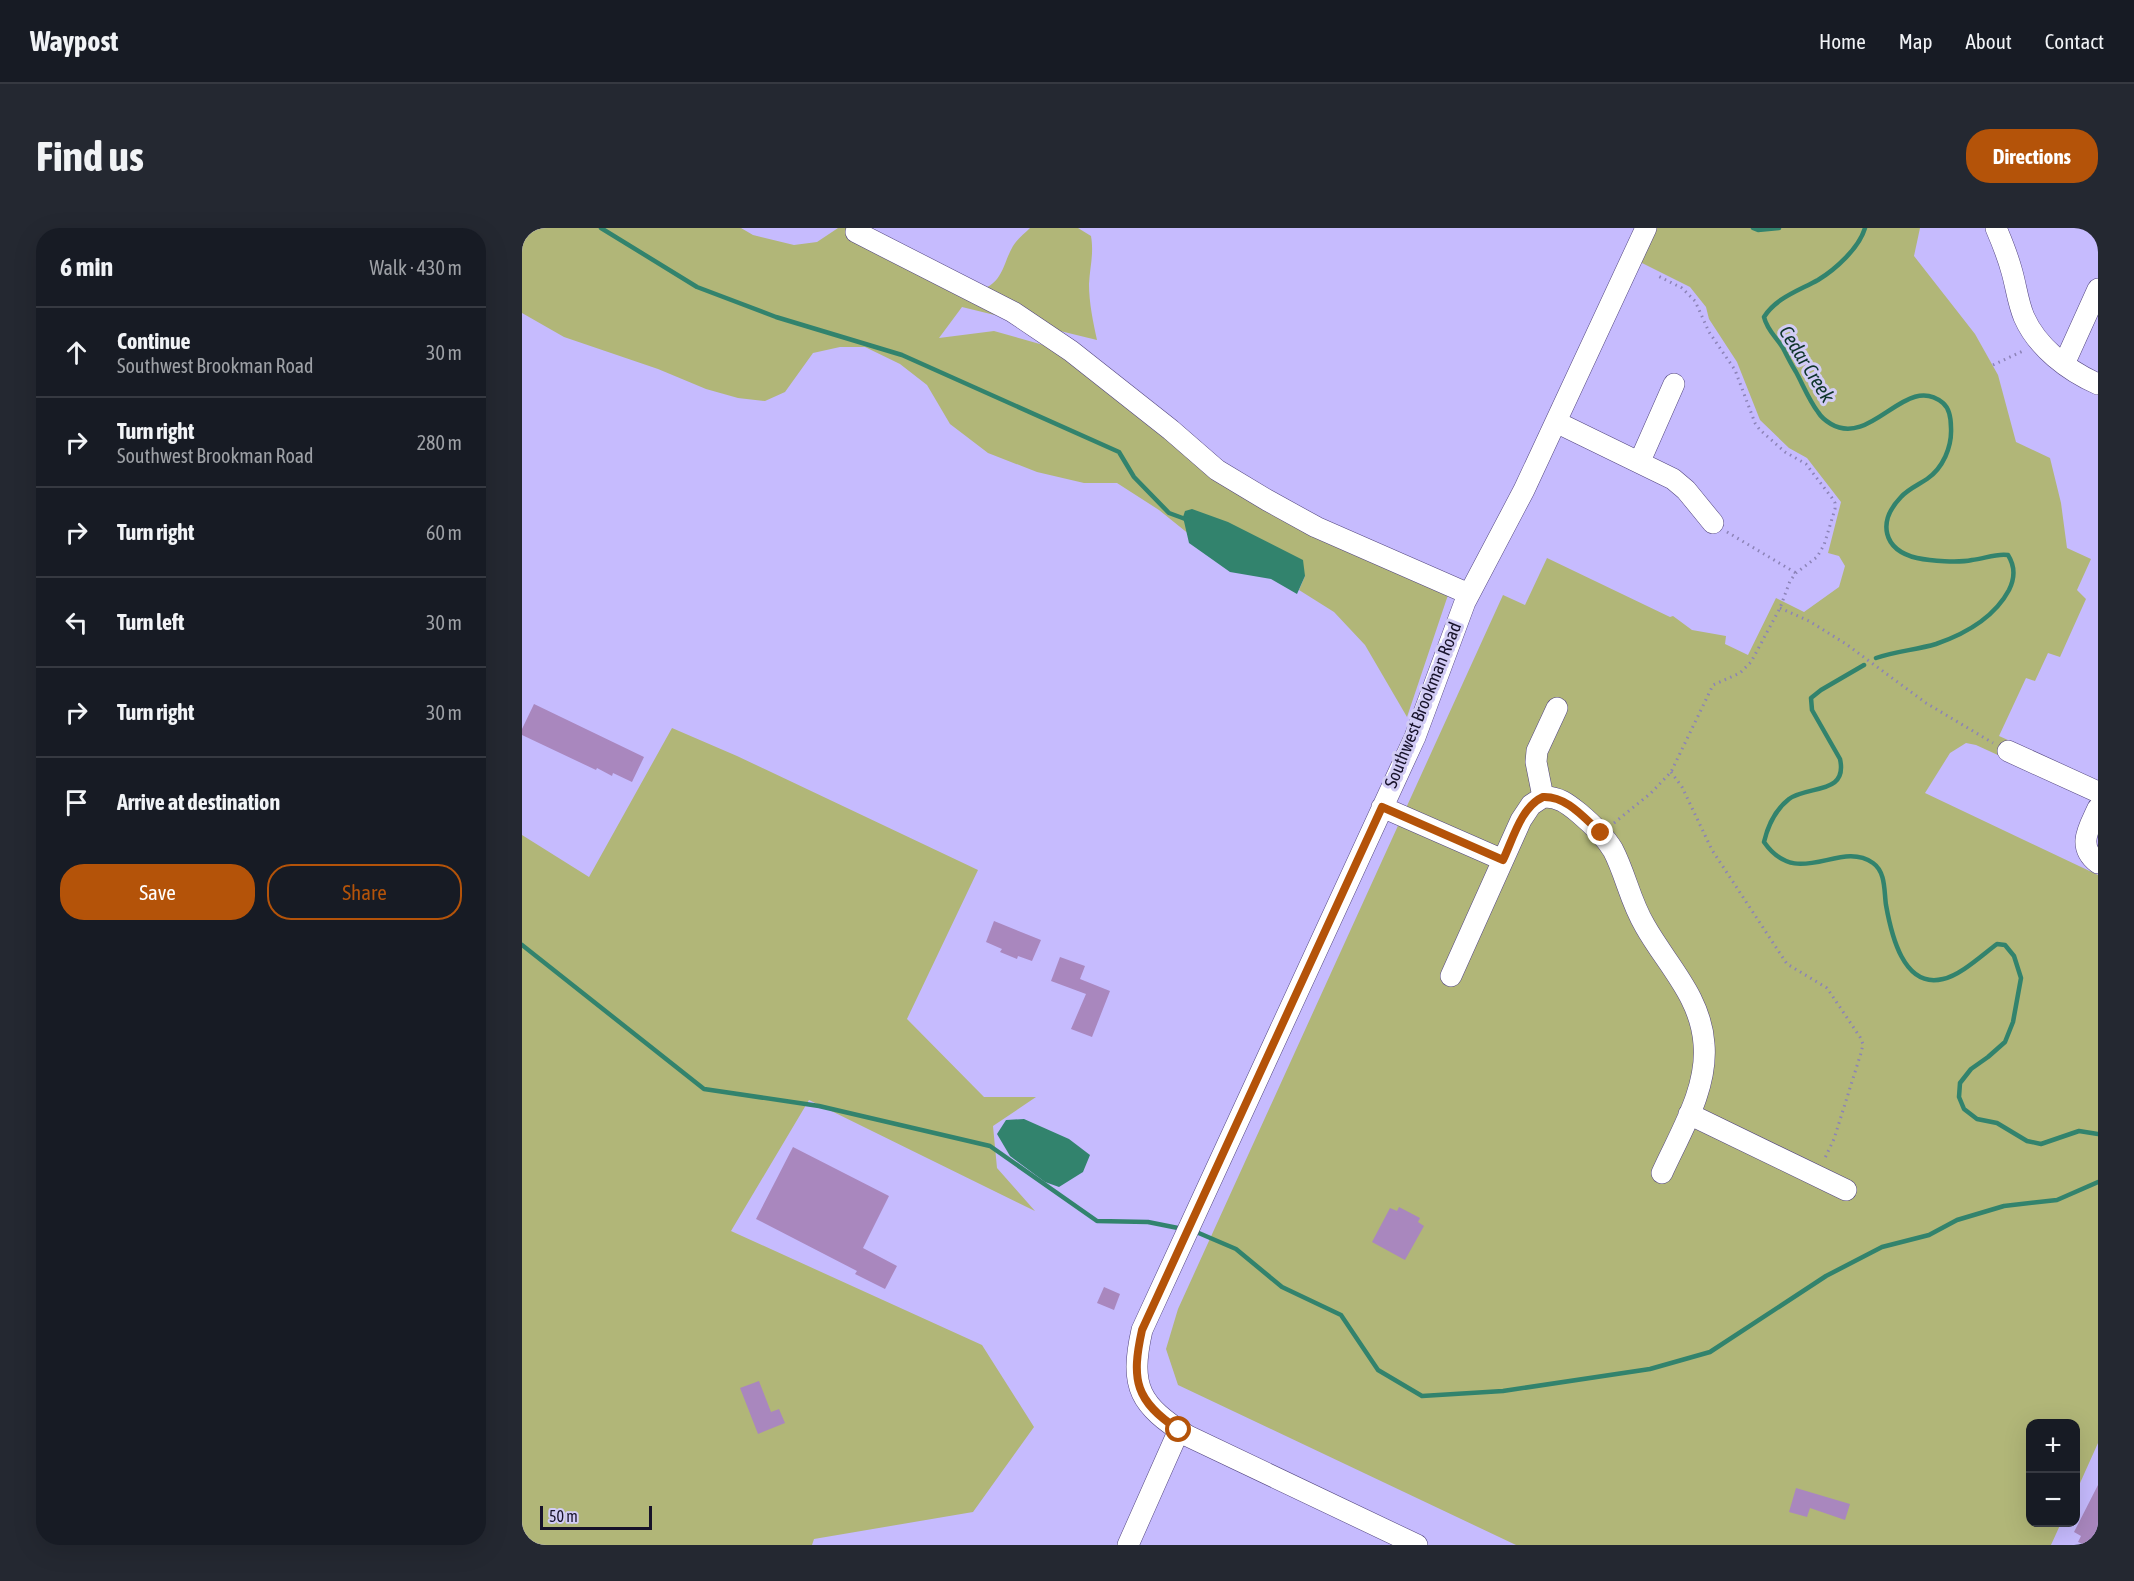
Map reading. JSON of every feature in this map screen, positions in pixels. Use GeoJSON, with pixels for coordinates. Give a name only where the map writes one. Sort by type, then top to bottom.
{"type":"FeatureCollection","features":[{"type":"Feature","properties":{"kind":"street","name":"Southwest Brookman Road"},"geometry":{"type":"LineString","coordinates":[[1417,1545],[1188,1436],[1159,1417],[1147,1401],[1137,1381],[1136,1356],[1142,1330],[1415,737],[1456,623],[1469,594],[1505,529],[1646,228]]}},
{"type":"Feature","properties":{"kind":"street"},"geometry":{"type":"LineString","coordinates":[[1996,228],[2012,270],[2023,316],[2048,352],[2082,377],[2098,384]]}},
{"type":"Feature","properties":{"kind":"street"},"geometry":{"type":"LineString","coordinates":[[856,232],[1023,319],[1071,351],[1172,430],[1217,470],[1267,500],[1316,527],[1469,594]]}},
{"type":"Feature","properties":{"kind":"street"},"geometry":{"type":"LineString","coordinates":[[2065,363],[2098,289]]}},
{"type":"Feature","properties":{"kind":"street"},"geometry":{"type":"LineString","coordinates":[[1640,461],[1674,384]]}},
{"type":"Feature","properties":{"kind":"street"},"geometry":{"type":"LineString","coordinates":[[1556,422],[1673,479],[1686,490],[1713,523]]}},
{"type":"Feature","properties":{"kind":"street"},"geometry":{"type":"LineString","coordinates":[[1543,797],[1536,762],[1537,751],[1557,708]]}},
{"type":"Feature","properties":{"kind":"street"},"geometry":{"type":"LineString","coordinates":[[2008,751],[2098,792]]}},
{"type":"Feature","properties":{"kind":"street"},"geometry":{"type":"LineString","coordinates":[[1450,976],[1521,820],[1531,806],[1543,797],[1556,798],[1568,803],[1601,833],[1613,850],[1636,912],[1682,981],[1702,1027],[1705,1045],[1703,1071],[1695,1101],[1662,1173]]}},
{"type":"Feature","properties":{"kind":"street"},"geometry":{"type":"LineString","coordinates":[[1382,807],[1503,860]]}},
{"type":"Feature","properties":{"kind":"street"},"geometry":{"type":"LineString","coordinates":[[2092,855],[2085,838],[2098,808]]}},
{"type":"Feature","properties":{"kind":"street"},"geometry":{"type":"LineString","coordinates":[[1689,1114],[1846,1190]]}},
{"type":"Feature","properties":{"kind":"street"},"geometry":{"type":"LineString","coordinates":[[1128,1545],[1179,1430]]}},
{"type":"Feature","properties":{"kind":"path"},"geometry":{"type":"LineString","coordinates":[[1601,833],[1651,793],[1671,772],[1713,685],[1740,673],[1751,662],[1780,608],[1790,581],[1796,573],[1817,558],[1824,545],[1835,503],[1806,464],[1785,452],[1760,430],[1751,414],[1735,370],[1709,332],[1695,301],[1682,288],[1658,276]]}},
{"type":"Feature","properties":{"kind":"path"},"geometry":{"type":"LineString","coordinates":[[1993,366],[2041,343]]}},
{"type":"Feature","properties":{"kind":"path"},"geometry":{"type":"LineString","coordinates":[[1713,523],[1796,573]]}},
{"type":"Feature","properties":{"kind":"path"},"geometry":{"type":"LineString","coordinates":[[1780,608],[1809,621],[1846,644],[1926,704],[2008,751]]}},
{"type":"Feature","properties":{"kind":"path"},"geometry":{"type":"LineString","coordinates":[[1671,772],[1682,787],[1712,850],[1786,964],[1827,988],[1863,1044],[1834,1138],[1817,1176]]}},
{"type":"Feature","properties":{"kind":"shaded area"},"geometry":{"type":"Polygon","coordinates":[[[522,228],[741,228],[753,235],[794,245],[817,242],[838,228],[859,228],[985,288],[996,281],[1015,243],[1030,228],[1078,228],[1091,236],[1089,291],[1097,340],[962,307],[939,338],[994,331],[1061,350],[1178,448],[1448,595],[1407,717],[1365,645],[1334,612],[1299,590],[1305,576],[1195,539],[1159,510],[1117,483],[1084,483],[1037,472],[988,453],[950,424],[927,385],[900,364],[865,347],[840,347],[813,353],[785,392],[765,401],[738,398],[706,389],[658,369],[564,337],[522,313],[522,228]]]}},
{"type":"Feature","properties":{"kind":"shaded area"},"geometry":{"type":"Polygon","coordinates":[[[1656,228],[1920,228],[1914,256],[1975,334],[1998,375],[2016,442],[2050,458],[2061,503],[2067,548],[2091,559],[2077,590],[2086,599],[2060,657],[2048,653],[2035,681],[2026,678],[1999,736],[2008,740],[2000,756],[1966,743],[1950,753],[1925,793],[2098,875],[2098,1443],[2080,1483],[2080,1419],[2026,1419],[2026,1527],[2059,1527],[2051,1545],[1516,1545],[1178,1385],[1166,1349],[1178,1309],[1503,595],[1525,605],[1547,558],[1670,617],[1673,616],[1692,630],[1726,636],[1725,644],[1748,655],[1776,598],[1804,612],[1839,587],[1845,566],[1839,556],[1828,553],[1841,502],[1807,458],[1789,448],[1760,420],[1737,362],[1709,319],[1706,307],[1690,287],[1640,262],[1656,228]]]}},
{"type":"Feature","properties":{"kind":"shaded area"},"geometry":{"type":"Polygon","coordinates":[[[1192,509],[1228,522],[1303,560],[1305,576],[1297,594],[1271,579],[1230,572],[1189,543],[1183,517],[1185,511],[1192,509]]]}},
{"type":"Feature","properties":{"kind":"shaded area"},"geometry":{"type":"Polygon","coordinates":[[[672,728],[737,756],[978,870],[907,1019],[984,1097],[1036,1097],[993,1126],[997,1168],[1035,1211],[809,1100],[731,1231],[982,1345],[1034,1427],[973,1512],[814,1539],[812,1545],[522,1545],[522,835],[589,877],[672,728]]]}},
{"type":"Feature","properties":{"kind":"shaded area"},"geometry":{"type":"Polygon","coordinates":[[[1024,1119],[1069,1139],[1090,1155],[1083,1172],[1059,1187],[1045,1182],[1010,1156],[997,1134],[1006,1120],[1024,1119]]]}},
{"type":"Feature","properties":{"kind":"building"},"geometry":{"type":"Polygon","coordinates":[[[534,704],[644,757],[632,782],[613,773],[612,776],[597,768],[596,770],[522,735],[522,729],[534,704]]]}},
{"type":"Feature","properties":{"kind":"building"},"geometry":{"type":"Polygon","coordinates":[[[994,921],[1041,940],[1032,961],[1018,956],[1017,959],[1000,952],[1002,949],[986,942],[994,921]]]}},
{"type":"Feature","properties":{"kind":"building"},"geometry":{"type":"Polygon","coordinates":[[[1060,957],[1085,966],[1080,979],[1110,991],[1092,1037],[1071,1029],[1086,994],[1051,981],[1060,957]]]}},
{"type":"Feature","properties":{"kind":"building"},"geometry":{"type":"Polygon","coordinates":[[[793,1147],[889,1196],[863,1248],[897,1266],[885,1289],[855,1274],[857,1271],[756,1219],[793,1147]]]}},
{"type":"Feature","properties":{"kind":"building"},"geometry":{"type":"Polygon","coordinates":[[[1399,1207],[1420,1218],[1418,1222],[1424,1226],[1405,1260],[1372,1242],[1390,1208],[1397,1211],[1399,1207]]]}},
{"type":"Feature","properties":{"kind":"building"},"geometry":{"type":"Polygon","coordinates":[[[1104,1287],[1120,1294],[1114,1310],[1097,1303],[1104,1287]]]}},
{"type":"Feature","properties":{"kind":"building"},"geometry":{"type":"Polygon","coordinates":[[[759,1381],[771,1412],[779,1409],[785,1423],[758,1434],[740,1388],[759,1381]]]}},
{"type":"Feature","properties":{"kind":"building"},"geometry":{"type":"Polygon","coordinates":[[[2098,1485],[2098,1545],[2085,1545],[2078,1542],[2081,1536],[2074,1532],[2077,1527],[2080,1527],[2080,1520],[2098,1485]]]}},
{"type":"Feature","properties":{"kind":"building"},"geometry":{"type":"Polygon","coordinates":[[[1796,1488],[1850,1504],[1845,1520],[1810,1508],[1807,1517],[1789,1512],[1796,1488]]]}},
{"type":"Feature","properties":{"kind":"waterway"},"geometry":{"type":"LineString","coordinates":[[601,228],[697,287],[776,317],[902,355],[1119,452],[1134,477],[1169,513],[1188,520]]}},
{"type":"Feature","properties":{"kind":"waterway","name":"Cedar Creek"},"geometry":{"type":"LineString","coordinates":[[1753,228],[1758,230],[1779,228]]}},
{"type":"Feature","properties":{"kind":"waterway","name":"Cedar Creek"},"geometry":{"type":"LineString","coordinates":[[1865,228],[1858,243],[1839,264],[1818,280],[1788,295],[1775,305],[1764,317],[1765,322],[1783,348],[1815,407],[1831,424],[1846,429],[1861,426],[1875,420],[1902,402],[1916,397],[1929,396],[1945,405],[1949,411],[1951,435],[1942,463],[1933,474],[1907,492],[1893,506],[1887,525],[1887,534],[1897,549],[1917,558],[1959,561],[2008,555],[2013,572],[2011,586],[2003,600],[1978,624],[1936,644],[1876,658]]}},
{"type":"Feature","properties":{"kind":"waterway","name":"Cedar Creek"},"geometry":{"type":"LineString","coordinates":[[1864,665],[1811,698],[1812,710],[1840,759],[1841,770],[1838,778],[1832,784],[1789,799],[1773,818],[1764,842],[1777,856],[1791,863],[1804,864],[1846,856],[1860,857],[1873,863],[1882,877],[1891,930],[1901,956],[1918,976],[1929,980],[1950,977],[1997,944],[2005,945],[2014,956],[2021,978],[2013,1022],[2005,1042],[1971,1069],[1960,1083],[1959,1097],[1964,1109],[1977,1119],[1997,1123],[2027,1141],[2041,1144],[2079,1131],[2098,1134]]}},
{"type":"Feature","properties":{"kind":"waterway"},"geometry":{"type":"LineString","coordinates":[[522,945],[704,1089],[819,1106],[990,1146],[1097,1221],[1148,1222],[1183,1229]]}},
{"type":"Feature","properties":{"kind":"waterway"},"geometry":{"type":"LineString","coordinates":[[1194,1231],[1236,1249],[1282,1287],[1341,1315],[1378,1370],[1422,1396],[1503,1391],[1650,1369],[1710,1352],[1826,1276],[1882,1247],[1929,1235],[1957,1220],[2004,1206],[2057,1200],[2098,1182]]}},
{"type":"Feature","properties":{"kind":"route"},"geometry":{"type":"LineString","coordinates":[[1179,1430],[1159,1417],[1147,1401],[1137,1381],[1136,1356],[1142,1330],[1382,807],[1503,860],[1521,820],[1536,800],[1543,797],[1550,796],[1568,803],[1601,833]]}}]}
